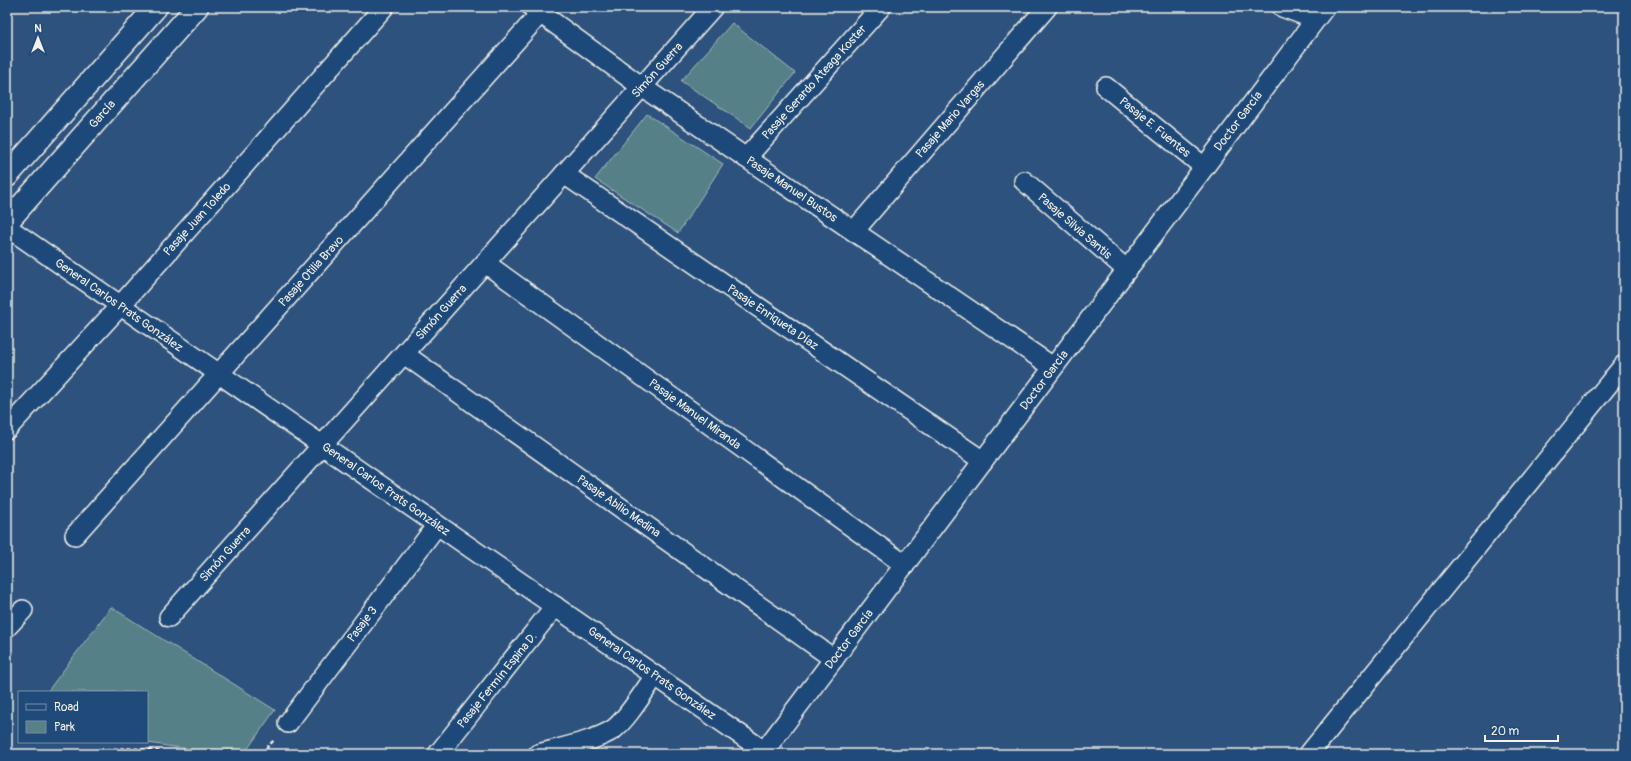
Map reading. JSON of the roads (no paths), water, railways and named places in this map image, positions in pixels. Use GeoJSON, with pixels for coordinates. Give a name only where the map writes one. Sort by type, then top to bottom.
{"type":"FeatureCollection","features":[{"type":"Feature","properties":{"kind":"street"},"geometry":{"type":"LineString","coordinates":[[7,176],[156,7]]}},
{"type":"Feature","properties":{"kind":"street","name":"García"},"geometry":{"type":"LineString","coordinates":[[7,222],[197,7]]}},
{"type":"Feature","properties":{"kind":"street","name":"Pasaje Juan Toledo"},"geometry":{"type":"LineString","coordinates":[[7,429],[120,306],[384,7]]}},
{"type":"Feature","properties":{"kind":"street","name":"Simón Guerra"},"geometry":{"type":"LineString","coordinates":[[169,617],[713,7]]}},
{"type":"Feature","properties":{"kind":"street","name":"Pasaje Gerardo Ateaga Koster"},"geometry":{"type":"LineString","coordinates":[[746,158],[881,7]]}},
{"type":"Feature","properties":{"kind":"street","name":"Pasaje Mario Vargas"},"geometry":{"type":"LineString","coordinates":[[854,231],[1047,7]]}},
{"type":"Feature","properties":{"kind":"street"},"geometry":{"type":"LineString","coordinates":[[1282,7],[1320,13]]}},
{"type":"Feature","properties":{"kind":"street","name":"Pasaje Manuel Bustos"},"geometry":{"type":"LineString","coordinates":[[540,9],[642,87],[1054,367]]}},
{"type":"Feature","properties":{"kind":"street","name":"Pasaje Otilia Bravo"},"geometry":{"type":"LineString","coordinates":[[75,535],[219,374],[540,9]]}},
{"type":"Feature","properties":{"kind":"street","name":"Doctor García"},"geometry":{"type":"LineString","coordinates":[[763,753],[1320,13]]}},
{"type":"Feature","properties":{"kind":"street","name":"Pasaje E. Fuentes"},"geometry":{"type":"LineString","coordinates":[[1106,87],[1204,168]]}},
{"type":"Feature","properties":{"kind":"street","name":"Pasaje Enriqueta Díaz"},"geometry":{"type":"LineString","coordinates":[[564,174],[983,461]]}},
{"type":"Feature","properties":{"kind":"street","name":"Pasaje Silvia Santis"},"geometry":{"type":"LineString","coordinates":[[1024,181],[1127,270]]}},
{"type":"Feature","properties":{"kind":"street","name":"General Carlos Prats González"},"geometry":{"type":"LineString","coordinates":[[7,227],[556,606],[763,753]]}},
{"type":"Feature","properties":{"kind":"street","name":"Pasaje Manuel Miranda"},"geometry":{"type":"LineString","coordinates":[[485,263],[905,565]]}},
{"type":"Feature","properties":{"kind":"street","name":"Pasaje Abilio Medina"},"geometry":{"type":"LineString","coordinates":[[404,354],[834,659]]}},
{"type":"Feature","properties":{"kind":"street"},"geometry":{"type":"LineString","coordinates":[[1309,754],[1624,365]]}},
{"type":"Feature","properties":{"kind":"street","name":"Pasaje 3"},"geometry":{"type":"LineString","coordinates":[[288,723],[437,525]]}},
{"type":"Feature","properties":{"kind":"street","name":"Pasaje Fermín Espina D."},"geometry":{"type":"LineString","coordinates":[[438,754],[556,606]]}},
{"type":"Feature","properties":{"kind":"street"},"geometry":{"type":"LineString","coordinates":[[7,628],[23,610]]}},
{"type":"Feature","properties":{"kind":"street"},"geometry":{"type":"LineString","coordinates":[[538,754],[599,736],[615,728],[655,676]]}}]}
